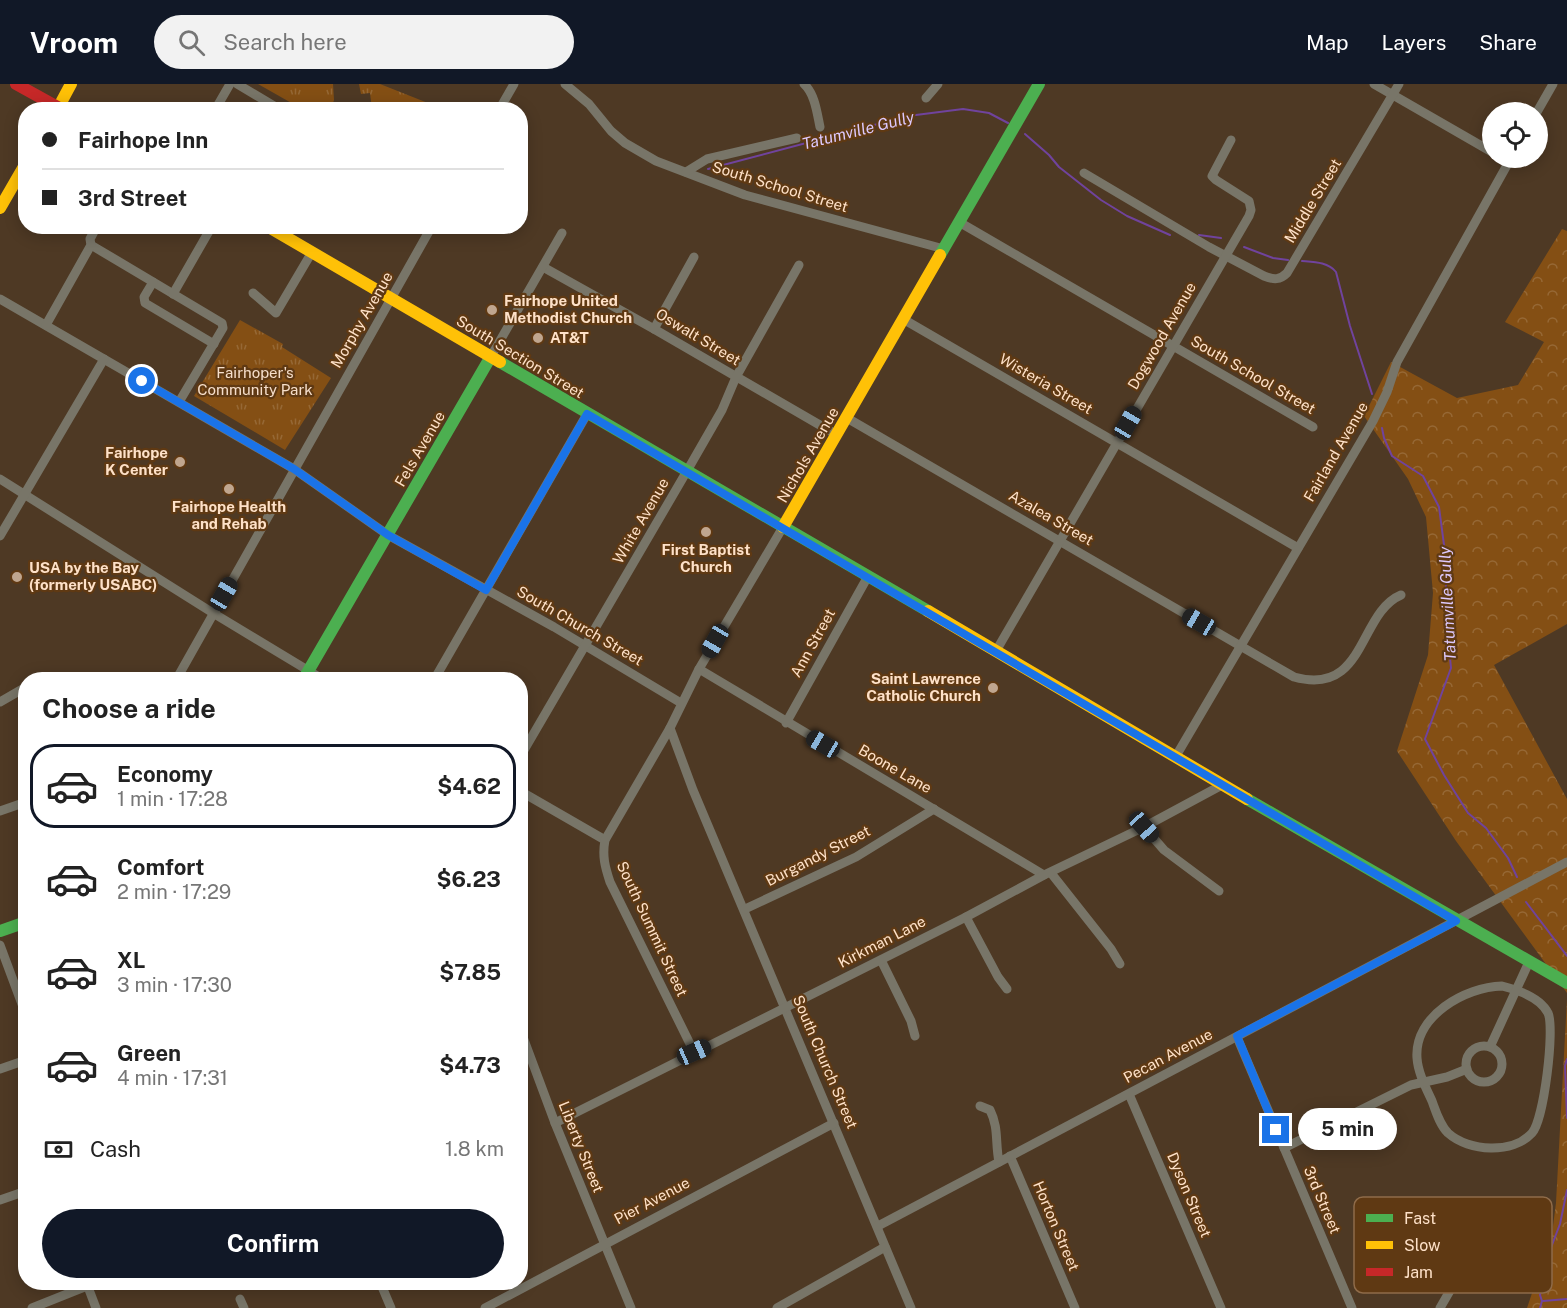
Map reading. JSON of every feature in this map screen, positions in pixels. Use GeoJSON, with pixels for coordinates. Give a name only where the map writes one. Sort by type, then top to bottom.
{"type":"FeatureCollection","features":[{"type":"Feature","properties":{"kind":"street"},"geometry":{"type":"LineString","coordinates":[[16,84],[47,102]]}},
{"type":"Feature","properties":{"kind":"street"},"geometry":{"type":"LineString","coordinates":[[62,102],[71,84]]}},
{"type":"Feature","properties":{"kind":"street"},"geometry":{"type":"LineString","coordinates":[[220,102],[230,84]]}},
{"type":"Feature","properties":{"kind":"street"},"geometry":{"type":"LineString","coordinates":[[237,84],[267,102]]}},
{"type":"Feature","properties":{"kind":"street"},"geometry":{"type":"LineString","coordinates":[[504,102],[514,84]]}},
{"type":"Feature","properties":{"kind":"street","name":"South School Street"},"geometry":{"type":"LineString","coordinates":[[565,84],[590,104],[611,132],[625,144],[656,161],[745,195],[945,249]]}},
{"type":"Feature","properties":{"kind":"street"},"geometry":{"type":"LineString","coordinates":[[804,84],[812,95],[820,127]]}},
{"type":"Feature","properties":{"kind":"street"},"geometry":{"type":"LineString","coordinates":[[926,98],[938,84]]}},
{"type":"Feature","properties":{"kind":"street"},"geometry":{"type":"LineString","coordinates":[[1374,84],[1482,146]]}},
{"type":"Feature","properties":{"kind":"street","name":"Middle Street"},"geometry":{"type":"LineString","coordinates":[[1226,255],[1264,276],[1272,279],[1282,278],[1399,84]]}},
{"type":"Feature","properties":{"kind":"street"},"geometry":{"type":"LineString","coordinates":[[1543,102],[1553,84]]}},
{"type":"Feature","properties":{"kind":"street","name":"Nichols Avenue"},"geometry":{"type":"LineString","coordinates":[[605,840],[670,728],[699,669],[945,249],[1035,85]]}},
{"type":"Feature","properties":{"kind":"street"},"geometry":{"type":"LineString","coordinates":[[686,172],[707,159],[797,138]]}},
{"type":"Feature","properties":{"kind":"street","name":"Dogwood Avenue"},"geometry":{"type":"LineString","coordinates":[[996,651],[1249,216],[1251,204],[1246,198],[1211,176],[1231,140]]}},
{"type":"Feature","properties":{"kind":"street","name":"Fairland Avenue"},"geometry":{"type":"LineString","coordinates":[[1176,756],[1373,421],[1387,392],[1397,362],[1502,168]]}},
{"type":"Feature","properties":{"kind":"street"},"geometry":{"type":"LineString","coordinates":[[1084,173],[1226,255]]}},
{"type":"Feature","properties":{"kind":"street"},"geometry":{"type":"LineString","coordinates":[[0,208],[18,177]]}},
{"type":"Feature","properties":{"kind":"street","name":"South School Street"},"geometry":{"type":"LineString","coordinates":[[960,222],[1313,427]]}},
{"type":"Feature","properties":{"kind":"street","name":"Fels Avenue"},"geometry":{"type":"LineString","coordinates":[[308,672],[562,233]]}},
{"type":"Feature","properties":{"kind":"street"},"geometry":{"type":"LineString","coordinates":[[46,325],[91,245],[90,239],[93,234]]}},
{"type":"Feature","properties":{"kind":"street"},"geometry":{"type":"LineString","coordinates":[[173,294],[207,234]]}},
{"type":"Feature","properties":{"kind":"street","name":"South Section Street"},"geometry":{"type":"LineString","coordinates":[[288,234],[312,252],[490,358],[1456,921],[1567,983]]}},
{"type":"Feature","properties":{"kind":"street","name":"Morphy Avenue"},"geometry":{"type":"LineString","coordinates":[[180,672],[427,234]]}},
{"type":"Feature","properties":{"kind":"street"},"geometry":{"type":"LineString","coordinates":[[91,245],[222,323],[223,328],[179,402]]}},
{"type":"Feature","properties":{"kind":"street"},"geometry":{"type":"LineString","coordinates":[[253,293],[276,313],[312,252]]}},
{"type":"Feature","properties":{"kind":"street"},"geometry":{"type":"LineString","coordinates":[[654,328],[694,258]]}},
{"type":"Feature","properties":{"kind":"street","name":"White Avenue"},"geometry":{"type":"LineString","coordinates":[[528,744],[722,410],[736,377],[799,265]]}},
{"type":"Feature","properties":{"kind":"street","name":"Oswalt Street"},"geometry":{"type":"LineString","coordinates":[[543,267],[654,328],[837,435]]}},
{"type":"Feature","properties":{"kind":"street"},"geometry":{"type":"LineString","coordinates":[[153,282],[144,297],[145,303],[214,344]]}},
{"type":"Feature","properties":{"kind":"street","name":"South Church Street"},"geometry":{"type":"LineString","coordinates":[[0,299],[294,469],[388,535],[586,646],[681,703]]}},
{"type":"Feature","properties":{"kind":"street","name":"Wisteria Street"},"geometry":{"type":"LineString","coordinates":[[903,320],[1298,548]]}},
{"type":"Feature","properties":{"kind":"street"},"geometry":{"type":"LineString","coordinates":[[0,536],[104,359]]}},
{"type":"Feature","properties":{"kind":"street"},"geometry":{"type":"LineString","coordinates":[[439,672],[587,414]]}},
{"type":"Feature","properties":{"kind":"street","name":"Azalea Street"},"geometry":{"type":"LineString","coordinates":[[847,418],[1294,677],[1311,680],[1328,677],[1342,670],[1357,654],[1386,604],[1401,595]]}},
{"type":"Feature","properties":{"kind":"street"},"geometry":{"type":"LineString","coordinates":[[0,479],[213,613],[302,672]]}},
{"type":"Feature","properties":{"kind":"street","name":"Ann Street"},"geometry":{"type":"LineString","coordinates":[[786,723],[867,578]]}},
{"type":"Feature","properties":{"kind":"street","name":"Boone Lane"},"geometry":{"type":"LineString","coordinates":[[699,669],[786,723],[1048,874],[1120,964]]}},
{"type":"Feature","properties":{"kind":"street"},"geometry":{"type":"LineString","coordinates":[[0,702],[18,692]]}},
{"type":"Feature","properties":{"kind":"street","name":"South Church Street"},"geometry":{"type":"LineString","coordinates":[[670,728],[693,790],[911,1308]]}},
{"type":"Feature","properties":{"kind":"street","name":"Kirkman Lane"},"geometry":{"type":"LineString","coordinates":[[555,1123],[1144,827],[1222,785]]}},
{"type":"Feature","properties":{"kind":"street"},"geometry":{"type":"LineString","coordinates":[[528,796],[605,840]]}},
{"type":"Feature","properties":{"kind":"street"},"geometry":{"type":"LineString","coordinates":[[0,811],[18,805]]}},
{"type":"Feature","properties":{"kind":"street","name":"Burgandy Street"},"geometry":{"type":"LineString","coordinates":[[745,909],[856,856],[934,809]]}},
{"type":"Feature","properties":{"kind":"street"},"geometry":{"type":"LineString","coordinates":[[1144,827],[1164,850],[1219,891]]}},
{"type":"Feature","properties":{"kind":"street","name":"South Summit Street"},"geometry":{"type":"LineString","coordinates":[[605,840],[603,852],[610,882],[694,1052]]}},
{"type":"Feature","properties":{"kind":"street","name":"Pecan Avenue"},"geometry":{"type":"LineString","coordinates":[[878,1226],[1567,862]]}},
{"type":"Feature","properties":{"kind":"street"},"geometry":{"type":"LineString","coordinates":[[966,917],[998,977],[1007,989]]}},
{"type":"Feature","properties":{"kind":"street"},"geometry":{"type":"LineString","coordinates":[[0,931],[18,925]]}},
{"type":"Feature","properties":{"kind":"street"},"geometry":{"type":"LineString","coordinates":[[0,945],[18,993]]}},
{"type":"Feature","properties":{"kind":"street"},"geometry":{"type":"LineString","coordinates":[[881,960],[911,1021],[915,1036]]}},
{"type":"Feature","properties":{"kind":"street"},"geometry":{"type":"LineString","coordinates":[[1490,1047],[1529,962]]}},
{"type":"Feature","properties":{"kind":"street"},"geometry":{"type":"LineString","coordinates":[[1502,986],[1516,990],[1539,1002],[1550,1019],[1544,1101],[1538,1125],[1532,1134],[1515,1144],[1498,1148],[1483,1147],[1458,1140],[1444,1128],[1424,1082],[1417,1057],[1419,1041],[1425,1027],[1438,1012],[1458,999],[1487,987],[1502,986]]}},
{"type":"Feature","properties":{"kind":"street","name":"3rd Street"},"geometry":{"type":"LineString","coordinates":[[1237,1036],[1352,1308]]}},
{"type":"Feature","properties":{"kind":"street"},"geometry":{"type":"LineString","coordinates":[[1490,1047],[1499,1054],[1502,1066],[1497,1076],[1480,1081],[1467,1069],[1467,1058],[1474,1049],[1490,1047]]}},
{"type":"Feature","properties":{"kind":"street","name":"Liberty Street"},"geometry":{"type":"LineString","coordinates":[[528,1050],[555,1123],[631,1308]]}},
{"type":"Feature","properties":{"kind":"street"},"geometry":{"type":"LineString","coordinates":[[0,1069],[18,1063]]}},
{"type":"Feature","properties":{"kind":"street"},"geometry":{"type":"LineString","coordinates":[[1284,1148],[1411,1085],[1447,1077],[1467,1069]]}},
{"type":"Feature","properties":{"kind":"street","name":"Dyson Street"},"geometry":{"type":"LineString","coordinates":[[1129,1094],[1221,1308]]}},
{"type":"Feature","properties":{"kind":"street"},"geometry":{"type":"LineString","coordinates":[[980,1106],[990,1110],[996,1123],[996,1148],[999,1162]]}},
{"type":"Feature","properties":{"kind":"street","name":"Pier Avenue"},"geometry":{"type":"LineString","coordinates":[[528,1285],[834,1123]]}},
{"type":"Feature","properties":{"kind":"street","name":"Horton Street"},"geometry":{"type":"LineString","coordinates":[[1010,1156],[1075,1308]]}},
{"type":"Feature","properties":{"kind":"street"},"geometry":{"type":"LineString","coordinates":[[0,1200],[18,1194]]}},
{"type":"Feature","properties":{"kind":"street"},"geometry":{"type":"LineString","coordinates":[[777,1308],[885,1247]]}},
{"type":"Feature","properties":{"kind":"street"},"geometry":{"type":"LineString","coordinates":[[32,1308],[79,1290]]}},
{"type":"Feature","properties":{"kind":"street"},"geometry":{"type":"LineString","coordinates":[[93,1290],[96,1308]]}},
{"type":"Feature","properties":{"kind":"street"},"geometry":{"type":"LineString","coordinates":[[383,1290],[391,1308]]}},
{"type":"Feature","properties":{"kind":"street","name":"Pier Avenue"},"geometry":{"type":"LineString","coordinates":[[485,1308],[518,1290]]}},
{"type":"Feature","properties":{"kind":"street"},"geometry":{"type":"LineString","coordinates":[[1440,1308],[1449,1293]]}},
{"type":"Feature","properties":{"kind":"green space"},"geometry":{"type":"Polygon","coordinates":[[[258,84],[333,84],[333,102],[290,102],[258,84]]]}},
{"type":"Feature","properties":{"kind":"green space"},"geometry":{"type":"Polygon","coordinates":[[[359,84],[380,84],[425,102],[371,102],[370,93],[361,94],[359,84]]]}},
{"type":"Feature","properties":{"kind":"green space"},"geometry":{"type":"Polygon","coordinates":[[[1562,229],[1567,231],[1567,624],[1494,665],[1567,799],[1567,993],[1456,841],[1397,751],[1428,655],[1433,593],[1426,517],[1408,479],[1364,416],[1391,362],[1457,398],[1518,385],[1544,342],[1505,322],[1562,229]]]}},
{"type":"Feature","properties":{"kind":"green space","name":"Fairhoper's Community Park"},"geometry":{"type":"Polygon","coordinates":[[[240,320],[283,344],[282,347],[331,378],[285,450],[194,396],[240,320]]]}},
{"type":"Feature","properties":{"kind":"green space"},"geometry":{"type":"Polygon","coordinates":[[[1567,999],[1567,1308],[1527,1308],[1532,1293],[1552,1293],[1552,1234],[1556,1203],[1567,999]]]}},
{"type":"Feature","properties":{"kind":"waterway","name":"Tatumville Gully"},"geometry":{"type":"LineString","coordinates":[[708,169],[908,116],[963,109],[989,113],[1008,123]]}},
{"type":"Feature","properties":{"kind":"waterway","name":"Tatumville Gully"},"geometry":{"type":"LineString","coordinates":[[1025,134],[1059,167],[1101,200],[1127,216],[1170,235]]}},
{"type":"Feature","properties":{"kind":"waterway","name":"Tatumville Gully"},"geometry":{"type":"LineString","coordinates":[[1199,235],[1221,238]]}},
{"type":"Feature","properties":{"kind":"waterway","name":"Tatumville Gully"},"geometry":{"type":"LineString","coordinates":[[1244,247],[1273,258],[1288,260]]}},
{"type":"Feature","properties":{"kind":"waterway","name":"Tatumville Gully"},"geometry":{"type":"LineString","coordinates":[[1302,261],[1325,264],[1336,272],[1350,326],[1372,394]]}},
{"type":"Feature","properties":{"kind":"waterway","name":"Tatumville Gully"},"geometry":{"type":"LineString","coordinates":[[1382,428],[1392,456],[1423,476],[1439,507],[1446,560],[1446,619],[1451,668],[1425,739],[1468,813],[1486,828],[1508,858],[1517,877]]}},
{"type":"Feature","properties":{"kind":"waterway","name":"Tatumville Gully"},"geometry":{"type":"LineString","coordinates":[[1526,902],[1567,956]]}},
{"type":"Feature","properties":{"kind":"waterway","name":"Tatumville Gully"},"geometry":{"type":"LineString","coordinates":[[1567,1059],[1565,1066],[1567,1118]]}},
{"type":"Feature","properties":{"kind":"waterway","name":"Tatumville Gully"},"geometry":{"type":"LineString","coordinates":[[1552,1245],[1560,1224],[1567,1190]]}},
{"type":"Feature","properties":{"kind":"waterway","name":"Tatumville Gully"},"geometry":{"type":"LineString","coordinates":[[1540,1293],[1542,1301],[1540,1308]]}},
{"type":"Feature","properties":{"kind":"waterway"},"geometry":{"type":"LineString","coordinates":[[1543,1301],[1567,1299]]}},
{"type":"Feature","properties":{"kind":"traffic: fast"},"geometry":{"type":"LineString","coordinates":[[940,255],[1039,84]]}},
{"type":"Feature","properties":{"kind":"traffic: fast"},"geometry":{"type":"LineString","coordinates":[[308,672],[490,358]]}},
{"type":"Feature","properties":{"kind":"traffic: fast"},"geometry":{"type":"LineString","coordinates":[[500,362],[928,611]]}},
{"type":"Feature","properties":{"kind":"traffic: fast"},"geometry":{"type":"LineString","coordinates":[[1247,799],[1567,983]]}},
{"type":"Feature","properties":{"kind":"traffic: fast"},"geometry":{"type":"LineString","coordinates":[[0,931],[18,925]]}},
{"type":"Feature","properties":{"kind":"traffic: slow"},"geometry":{"type":"LineString","coordinates":[[61,102],[71,84]]}},
{"type":"Feature","properties":{"kind":"traffic: slow"},"geometry":{"type":"LineString","coordinates":[[0,208],[18,177]]}},
{"type":"Feature","properties":{"kind":"traffic: slow"},"geometry":{"type":"LineString","coordinates":[[281,234],[500,362]]}},
{"type":"Feature","properties":{"kind":"traffic: slow"},"geometry":{"type":"LineString","coordinates":[[783,527],[940,255]]}},
{"type":"Feature","properties":{"kind":"traffic: slow"},"geometry":{"type":"LineString","coordinates":[[928,611],[1247,799]]}},
{"type":"Feature","properties":{"kind":"traffic: jam"},"geometry":{"type":"LineString","coordinates":[[16,84],[49,102]]}},
{"type":"Feature","properties":{"kind":"place","name":"Fairhope United Methodist Church"},"geometry":{"type":"Point","coordinates":[492,310]}},
{"type":"Feature","properties":{"kind":"place","name":"AT&T"},"geometry":{"type":"Point","coordinates":[538,338]}},
{"type":"Feature","properties":{"kind":"place","name":"Fairhope K Center"},"geometry":{"type":"Point","coordinates":[180,462]}},
{"type":"Feature","properties":{"kind":"place","name":"Fairhope Health and Rehab"},"geometry":{"type":"Point","coordinates":[229,489]}},
{"type":"Feature","properties":{"kind":"place","name":"First Baptist Church"},"geometry":{"type":"Point","coordinates":[706,532]}},
{"type":"Feature","properties":{"kind":"place","name":"USA by the Bay (formerly USABC)"},"geometry":{"type":"Point","coordinates":[17,577]}},
{"type":"Feature","properties":{"kind":"place","name":"Saint Lawrence Catholic Church"},"geometry":{"type":"Point","coordinates":[993,688]}},
{"type":"Feature","properties":{"kind":"route"},"geometry":{"type":"LineString","coordinates":[[142,381],[294,469],[388,535],[486,590],[587,414],[1456,921],[1237,1036],[1276,1130]]}}]}
